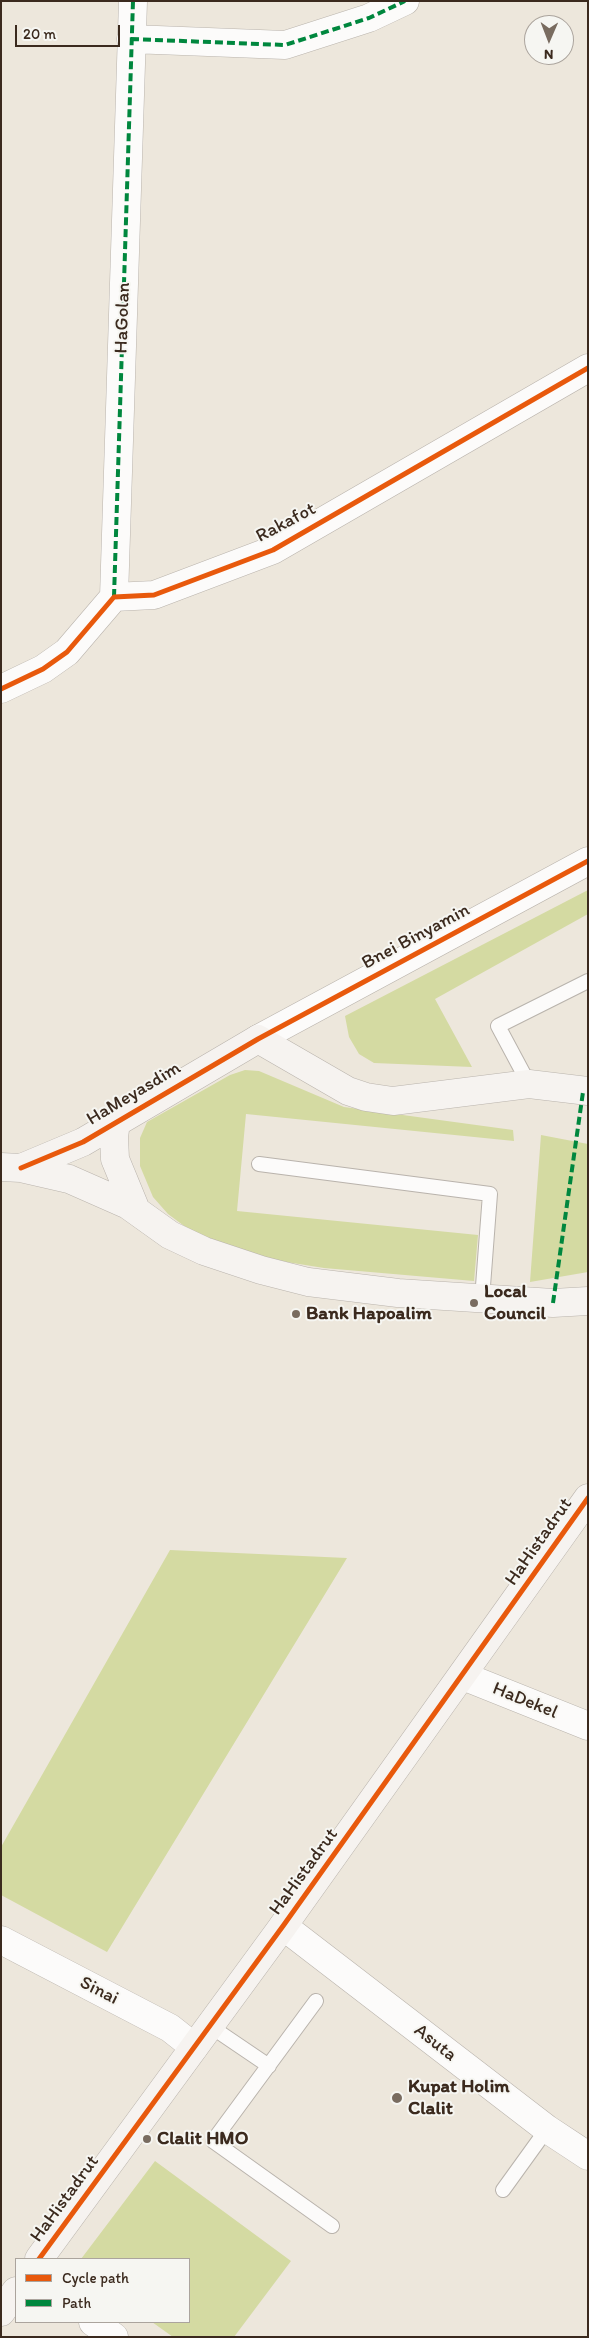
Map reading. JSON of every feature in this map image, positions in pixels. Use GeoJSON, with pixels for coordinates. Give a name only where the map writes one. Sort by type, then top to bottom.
{"type":"FeatureCollection","features":[{"type":"Feature","properties":{"kind":"street","name":"HaGolan"},"geometry":{"type":"LineString","coordinates":[[114,597],[133,1]]}},
{"type":"Feature","properties":{"kind":"street"},"geometry":{"type":"LineString","coordinates":[[131,39],[285,46],[369,18],[405,1]]}},
{"type":"Feature","properties":{"kind":"street","name":"Rakafot"},"geometry":{"type":"LineString","coordinates":[[114,597],[154,595],[273,550],[588,368]]}},
{"type":"Feature","properties":{"kind":"street"},"geometry":{"type":"LineString","coordinates":[[1,689],[44,669],[67,652],[114,597]]}},
{"type":"Feature","properties":{"kind":"street","name":"Bnei Binyamin"},"geometry":{"type":"LineString","coordinates":[[258,1039],[588,861]]}},
{"type":"Feature","properties":{"kind":"street"},"geometry":{"type":"LineString","coordinates":[[258,1039],[348,1091],[366,1097],[393,1101],[529,1084],[588,1092]]}},
{"type":"Feature","properties":{"kind":"street","name":"HaMeyasdim"},"geometry":{"type":"LineString","coordinates":[[11,1168],[83,1142],[258,1039]]}},
{"type":"Feature","properties":{"kind":"street"},"geometry":{"type":"LineString","coordinates":[[116,1122],[114,1137],[115,1159],[136,1210]]}},
{"type":"Feature","properties":{"kind":"street","name":"HaMeyasdim"},"geometry":{"type":"LineString","coordinates":[[11,1168],[69,1179],[97,1190],[136,1210],[170,1235],[204,1251],[261,1270],[308,1282],[398,1293],[553,1304],[588,1301]]}},
{"type":"Feature","properties":{"kind":"street","name":"HaHistadrut"},"geometry":{"type":"LineString","coordinates":[[41,2258],[283,1926],[463,1676],[588,1498]]}},
{"type":"Feature","properties":{"kind":"street","name":"HaDekel"},"geometry":{"type":"LineString","coordinates":[[463,1676],[588,1726]]}},
{"type":"Feature","properties":{"kind":"street","name":"Asuta"},"geometry":{"type":"LineString","coordinates":[[283,1926],[547,2129],[588,2156]]}},
{"type":"Feature","properties":{"kind":"street","name":"Sinai"},"geometry":{"type":"LineString","coordinates":[[1,1940],[170,2028],[202,2037]]}},
{"type":"Feature","properties":{"kind":"street"},"geometry":{"type":"LineString","coordinates":[[1,2312],[15,2292]]}},
{"type":"Feature","properties":{"kind":"street"},"geometry":{"type":"LineString","coordinates":[[94,2323],[114,2337]]}},
{"type":"Feature","properties":{"kind":"lane"},"geometry":{"type":"LineString","coordinates":[[529,1084],[498,1026],[588,981]]}},
{"type":"Feature","properties":{"kind":"lane"},"geometry":{"type":"LineString","coordinates":[[259,1164],[490,1194],[482,1299]]}},
{"type":"Feature","properties":{"kind":"lane"},"geometry":{"type":"LineString","coordinates":[[316,2001],[213,2141],[332,2226]]}},
{"type":"Feature","properties":{"kind":"lane"},"geometry":{"type":"LineString","coordinates":[[202,2037],[269,2066]]}},
{"type":"Feature","properties":{"kind":"lane"},"geometry":{"type":"LineString","coordinates":[[503,2190],[547,2129]]}},
{"type":"Feature","properties":{"kind":"green space"},"geometry":{"type":"Polygon","coordinates":[[[588,890],[588,914],[435,999],[472,1067],[374,1063],[359,1054],[349,1037],[345,1016],[588,890]]]}},
{"type":"Feature","properties":{"kind":"green space"},"geometry":{"type":"Polygon","coordinates":[[[245,1070],[259,1071],[344,1107],[513,1130],[514,1141],[246,1114],[237,1211],[478,1235],[474,1281],[324,1268],[274,1260],[199,1237],[168,1214],[153,1197],[140,1166],[140,1138],[147,1122],[230,1075],[245,1070]]]}},
{"type":"Feature","properties":{"kind":"green space"},"geometry":{"type":"Polygon","coordinates":[[[541,1135],[588,1144],[588,1272],[530,1282],[541,1135]]]}},
{"type":"Feature","properties":{"kind":"green space"},"geometry":{"type":"Polygon","coordinates":[[[170,1550],[347,1558],[107,1952],[1,1895],[1,1847],[170,1550]]]}},
{"type":"Feature","properties":{"kind":"green space"},"geometry":{"type":"Polygon","coordinates":[[[155,2161],[291,2261],[234,2337],[173,2337],[153,2323],[190,2323],[190,2258],[82,2258],[155,2161]]]}},
{"type":"Feature","properties":{"kind":"marked path"},"geometry":{"type":"LineString","coordinates":[[114,597],[133,1]]}},
{"type":"Feature","properties":{"kind":"marked path"},"geometry":{"type":"LineString","coordinates":[[131,39],[285,45],[369,18],[405,1]]}},
{"type":"Feature","properties":{"kind":"marked path"},"geometry":{"type":"LineString","coordinates":[[553,1303],[583,1092]]}},
{"type":"Feature","properties":{"kind":"cycle path"},"geometry":{"type":"LineString","coordinates":[[1,689],[43,669],[67,652],[114,597],[154,595],[273,550],[588,368]]}},
{"type":"Feature","properties":{"kind":"cycle path"},"geometry":{"type":"LineString","coordinates":[[21,1168],[83,1142],[258,1039],[588,861]]}},
{"type":"Feature","properties":{"kind":"cycle path"},"geometry":{"type":"LineString","coordinates":[[40,2258],[283,1926],[588,1498]]}},
{"type":"Feature","properties":{"kind":"place","name":"Local Council"},"geometry":{"type":"Point","coordinates":[474,1303]}},
{"type":"Feature","properties":{"kind":"place","name":"Bank Hapoalim"},"geometry":{"type":"Point","coordinates":[296,1314]}},
{"type":"Feature","properties":{"kind":"place","name":"Kupat Holim Clalit"},"geometry":{"type":"Point","coordinates":[397,2098]}},
{"type":"Feature","properties":{"kind":"place","name":"Clalit HMO"},"geometry":{"type":"Point","coordinates":[147,2139]}}]}
